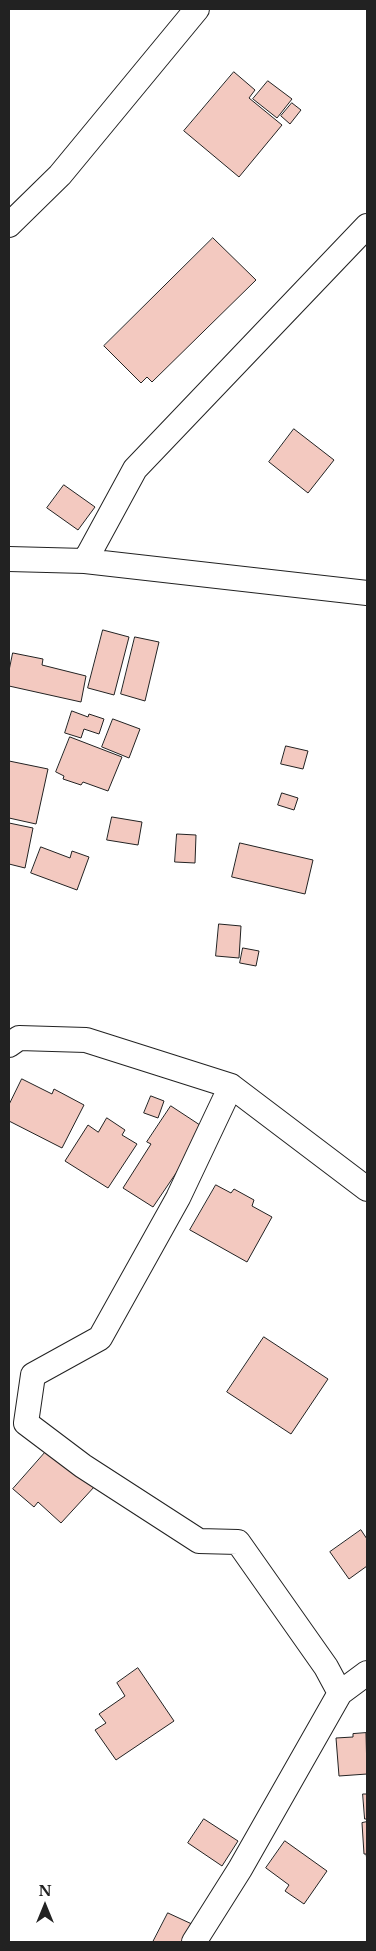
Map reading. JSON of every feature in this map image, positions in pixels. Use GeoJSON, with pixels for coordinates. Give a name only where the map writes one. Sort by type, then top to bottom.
{"type":"FeatureCollection","features":[{"type":"Feature","properties":{"kind":"street"},"geometry":{"type":"LineString","coordinates":[[9,226],[60,175],[197,9]]}},
{"type":"Feature","properties":{"kind":"street"},"geometry":{"type":"LineString","coordinates":[[86,561],[135,469],[367,226]]}},
{"type":"Feature","properties":{"kind":"street"},"geometry":{"type":"LineString","coordinates":[[9,559],[86,561],[367,593]]}},
{"type":"Feature","properties":{"kind":"street"},"geometry":{"type":"LineString","coordinates":[[9,1044],[19,1038],[86,1040],[231,1086],[367,1189]]}},
{"type":"Feature","properties":{"kind":"street"},"geometry":{"type":"LineString","coordinates":[[231,1086],[178,1198],[100,1338],[32,1375],[26,1423],[83,1466],[199,1541],[238,1542],[326,1667],[340,1693]]}},
{"type":"Feature","properties":{"kind":"street"},"geometry":{"type":"LineString","coordinates":[[194,1942],[240,1869],[340,1693],[367,1673]]}},
{"type":"Feature","properties":{"kind":"building"},"geometry":{"type":"Polygon","coordinates":[[[234,72],[255,90],[249,98],[282,125],[239,177],[184,131],[234,72]]]}},
{"type":"Feature","properties":{"kind":"building"},"geometry":{"type":"Polygon","coordinates":[[[268,81],[292,99],[277,118],[253,99],[268,81]]]}},
{"type":"Feature","properties":{"kind":"building"},"geometry":{"type":"Polygon","coordinates":[[[292,103],[301,110],[290,124],[281,116],[292,103]]]}},
{"type":"Feature","properties":{"kind":"building"},"geometry":{"type":"Polygon","coordinates":[[[213,238],[256,280],[152,382],[147,377],[141,383],[104,346],[213,238]]]}},
{"type":"Feature","properties":{"kind":"building"},"geometry":{"type":"Polygon","coordinates":[[[294,429],[334,460],[308,493],[269,462],[294,429]]]}},
{"type":"Feature","properties":{"kind":"building"},"geometry":{"type":"Polygon","coordinates":[[[64,485],[95,507],[78,530],[47,508],[64,485]]]}},
{"type":"Feature","properties":{"kind":"building"},"geometry":{"type":"Polygon","coordinates":[[[103,630],[129,637],[114,695],[88,688],[103,630]]]}},
{"type":"Feature","properties":{"kind":"building"},"geometry":{"type":"Polygon","coordinates":[[[135,637],[159,642],[145,701],[121,694],[135,637]]]}},
{"type":"Feature","properties":{"kind":"building"},"geometry":{"type":"Polygon","coordinates":[[[13,653],[43,659],[42,665],[86,676],[81,702],[9,686],[9,671],[13,653]]]}},
{"type":"Feature","properties":{"kind":"building"},"geometry":{"type":"Polygon","coordinates":[[[72,711],[88,717],[89,714],[104,719],[99,734],[84,729],[81,738],[65,733],[72,711]]]}},
{"type":"Feature","properties":{"kind":"building"},"geometry":{"type":"Polygon","coordinates":[[[113,719],[140,729],[129,758],[102,747],[113,719]]]}},
{"type":"Feature","properties":{"kind":"building"},"geometry":{"type":"Polygon","coordinates":[[[70,737],[122,757],[108,791],[83,782],[81,785],[63,779],[64,776],[56,772],[70,737]]]}},
{"type":"Feature","properties":{"kind":"building"},"geometry":{"type":"Polygon","coordinates":[[[286,746],[308,751],[303,769],[281,764],[286,746]]]}},
{"type":"Feature","properties":{"kind":"building"},"geometry":{"type":"Polygon","coordinates":[[[9,761],[48,769],[36,824],[9,818],[9,761]]]}},
{"type":"Feature","properties":{"kind":"building"},"geometry":{"type":"Polygon","coordinates":[[[282,793],[298,798],[294,810],[278,805],[282,793]]]}},
{"type":"Feature","properties":{"kind":"building"},"geometry":{"type":"Polygon","coordinates":[[[112,817],[142,822],[138,845],[107,840],[112,817]]]}},
{"type":"Feature","properties":{"kind":"building"},"geometry":{"type":"Polygon","coordinates":[[[9,823],[33,828],[25,868],[9,864],[9,823]]]}},
{"type":"Feature","properties":{"kind":"building"},"geometry":{"type":"Polygon","coordinates":[[[177,834],[196,835],[195,863],[175,862],[177,834]]]}},
{"type":"Feature","properties":{"kind":"building"},"geometry":{"type":"Polygon","coordinates":[[[240,843],[313,860],[305,894],[232,877],[240,843]]]}},
{"type":"Feature","properties":{"kind":"building"},"geometry":{"type":"Polygon","coordinates":[[[41,847],[70,858],[72,851],[89,857],[77,890],[31,873],[41,847]]]}},
{"type":"Feature","properties":{"kind":"building"},"geometry":{"type":"Polygon","coordinates":[[[219,924],[241,926],[239,958],[216,956],[219,924]]]}},
{"type":"Feature","properties":{"kind":"building"},"geometry":{"type":"Polygon","coordinates":[[[243,948],[259,951],[256,966],[240,963],[243,948]]]}},
{"type":"Feature","properties":{"kind":"building"},"geometry":{"type":"Polygon","coordinates":[[[22,1079],[52,1094],[54,1089],[84,1105],[62,1148],[9,1121],[9,1105],[22,1079]]]}},
{"type":"Feature","properties":{"kind":"building"},"geometry":{"type":"Polygon","coordinates":[[[151,1096],[164,1101],[158,1118],[144,1113],[151,1096]]]}},
{"type":"Feature","properties":{"kind":"building"},"geometry":{"type":"Polygon","coordinates":[[[171,1106],[206,1129],[153,1207],[123,1188],[151,1144],[147,1142],[171,1106]]]}},
{"type":"Feature","properties":{"kind":"building"},"geometry":{"type":"Polygon","coordinates":[[[107,1118],[125,1130],[122,1135],[137,1144],[108,1188],[65,1161],[88,1125],[98,1132],[107,1118]]]}},
{"type":"Feature","properties":{"kind":"building"},"geometry":{"type":"Polygon","coordinates":[[[216,1185],[231,1193],[234,1189],[254,1200],[252,1206],[272,1217],[247,1262],[190,1230],[216,1185]]]}},
{"type":"Feature","properties":{"kind":"building"},"geometry":{"type":"Polygon","coordinates":[[[264,1337],[328,1379],[291,1434],[227,1392],[264,1337]]]}},
{"type":"Feature","properties":{"kind":"building"},"geometry":{"type":"Polygon","coordinates":[[[50,1447],[95,1486],[61,1523],[38,1502],[34,1507],[13,1489],[50,1447]]]}},
{"type":"Feature","properties":{"kind":"building"},"geometry":{"type":"Polygon","coordinates":[[[361,1530],[367,1539],[367,1566],[349,1579],[330,1552],[361,1530]]]}},
{"type":"Feature","properties":{"kind":"building"},"geometry":{"type":"Polygon","coordinates":[[[138,1668],[174,1721],[116,1760],[95,1730],[106,1723],[99,1714],[125,1696],[117,1683],[138,1668]]]}},
{"type":"Feature","properties":{"kind":"building"},"geometry":{"type":"Polygon","coordinates":[[[366,1733],[367,1774],[339,1776],[336,1738],[353,1737],[353,1734],[366,1733]]]}},
{"type":"Feature","properties":{"kind":"building"},"geometry":{"type":"Polygon","coordinates":[[[363,1794],[367,1794],[367,1819],[365,1819],[363,1794]]]}},
{"type":"Feature","properties":{"kind":"building"},"geometry":{"type":"Polygon","coordinates":[[[204,1819],[238,1841],[222,1866],[188,1843],[204,1819]]]}},
{"type":"Feature","properties":{"kind":"building"},"geometry":{"type":"Polygon","coordinates":[[[367,1822],[367,1860],[366,1854],[364,1854],[362,1823],[367,1822]]]}},
{"type":"Feature","properties":{"kind":"building"},"geometry":{"type":"Polygon","coordinates":[[[285,1841],[327,1871],[304,1904],[285,1891],[289,1885],[266,1868],[285,1841]]]}},
{"type":"Feature","properties":{"kind":"building"},"geometry":{"type":"Polygon","coordinates":[[[168,1913],[194,1925],[185,1942],[153,1942],[168,1913]]]}}]}
